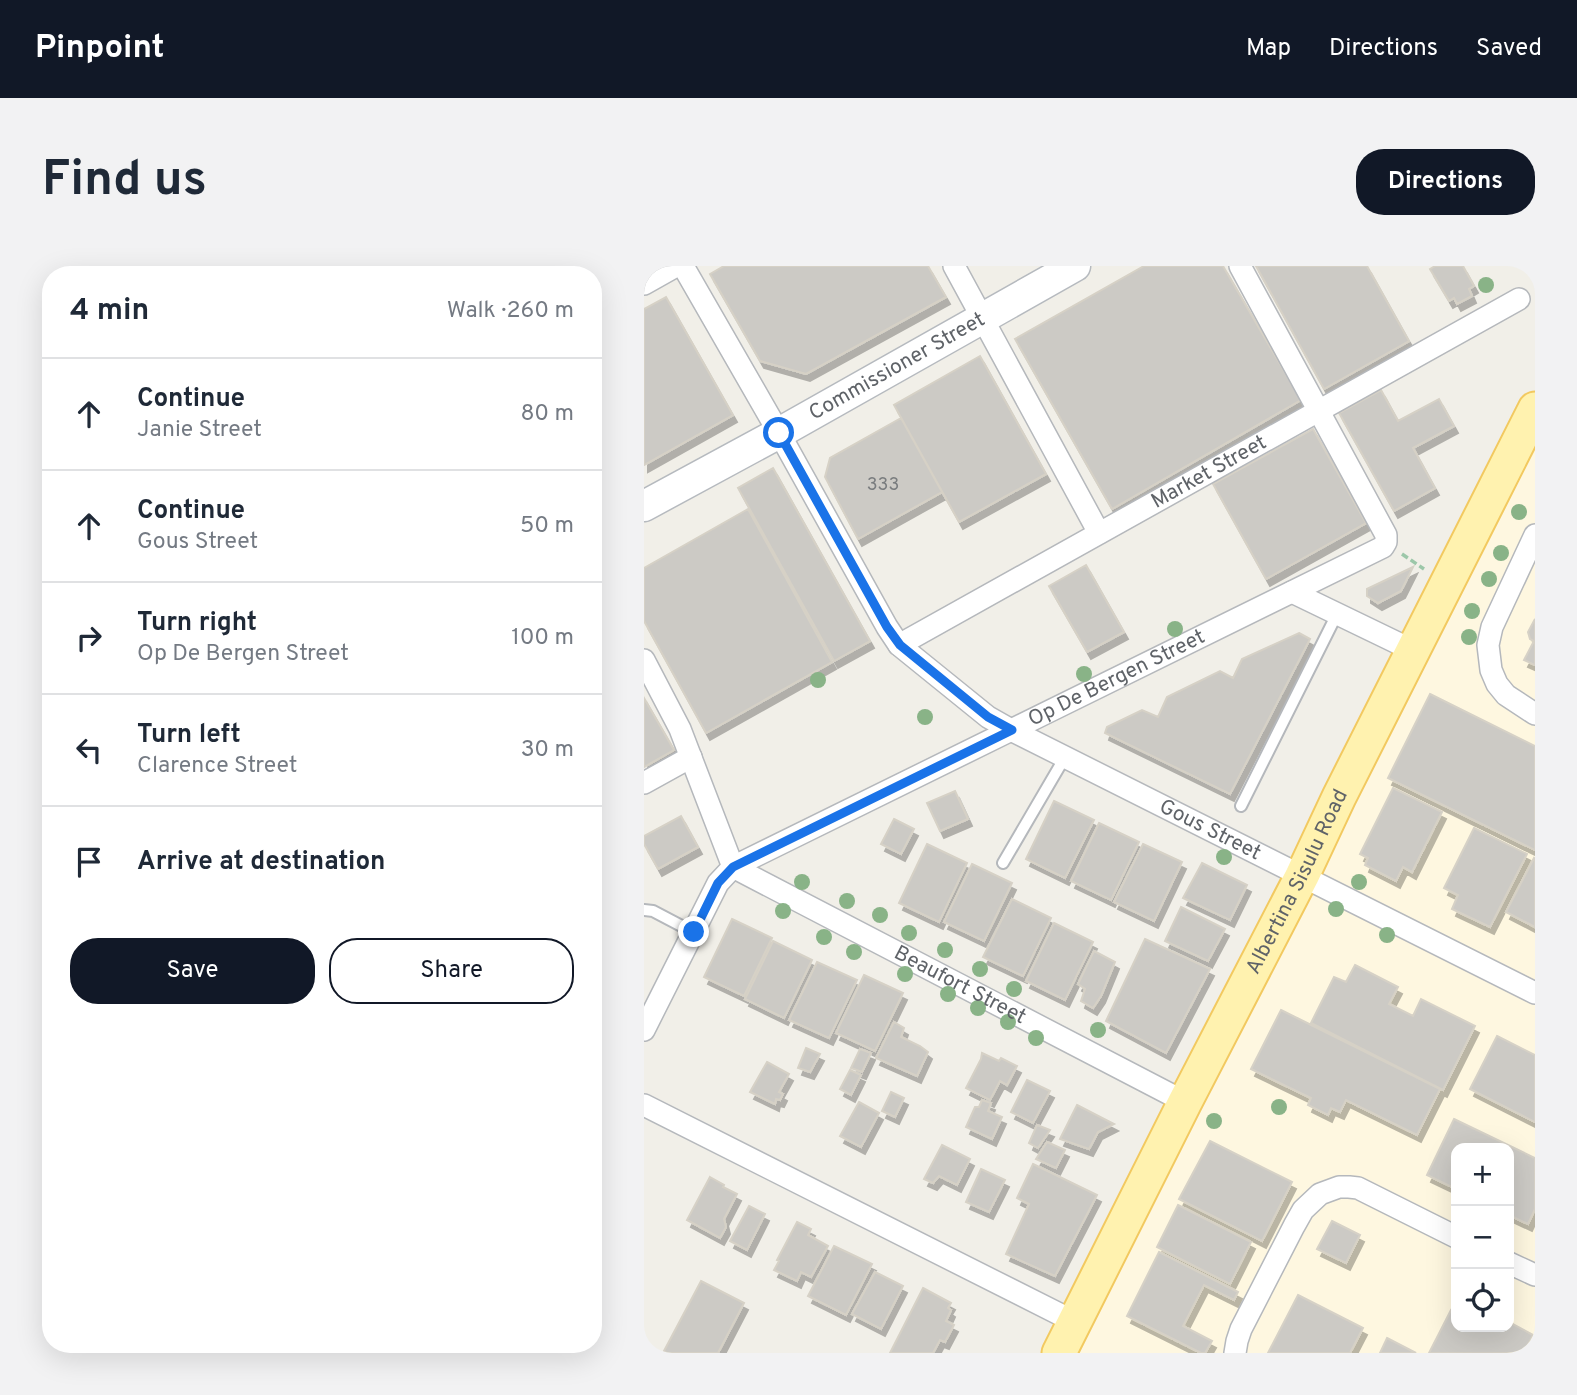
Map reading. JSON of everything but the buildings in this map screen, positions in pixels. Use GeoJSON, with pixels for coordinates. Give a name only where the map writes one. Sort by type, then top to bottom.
{"type":"FeatureCollection","features":[{"type":"Feature","properties":{"kind":"main road","name":"Commissioner Street"},"geometry":{"type":"LineString","coordinates":[[644,506],[1074,266]]}},
{"type":"Feature","properties":{"kind":"main road","name":"Albertina Sisulu Road"},"geometry":{"type":"LineString","coordinates":[[1059,1353],[1302,877],[1412,650],[1535,409]]}},
{"type":"Feature","properties":{"kind":"street"},"geometry":{"type":"LineString","coordinates":[[644,284],[676,266]]}},
{"type":"Feature","properties":{"kind":"street","name":"Gous Street"},"geometry":{"type":"LineString","coordinates":[[683,266],[887,627],[900,645],[988,717],[1535,993]]}},
{"type":"Feature","properties":{"kind":"street"},"geometry":{"type":"LineString","coordinates":[[954,266],[1099,533]]}},
{"type":"Feature","properties":{"kind":"street"},"geometry":{"type":"LineString","coordinates":[[1240,266],[1319,410],[1385,535],[1386,542]]}},
{"type":"Feature","properties":{"kind":"street","name":"Market Street"},"geometry":{"type":"LineString","coordinates":[[900,645],[1519,299]]}},
{"type":"Feature","properties":{"kind":"street"},"geometry":{"type":"LineString","coordinates":[[1535,535],[1492,627],[1488,645],[1491,670],[1497,684],[1506,695],[1535,713]]}},
{"type":"Feature","properties":{"kind":"street","name":"Op De Bergen Street"},"geometry":{"type":"LineString","coordinates":[[733,867],[1383,547],[1386,542]]}},
{"type":"Feature","properties":{"kind":"street"},"geometry":{"type":"LineString","coordinates":[[1292,592],[1412,650]]}},
{"type":"Feature","properties":{"kind":"street"},"geometry":{"type":"LineString","coordinates":[[644,660],[663,694],[691,757],[733,867],[718,883],[644,1030]]}},
{"type":"Feature","properties":{"kind":"street"},"geometry":{"type":"LineString","coordinates":[[644,783],[691,757]]}},
{"type":"Feature","properties":{"kind":"street","name":"Beaufort Street"},"geometry":{"type":"LineString","coordinates":[[733,867],[1185,1102]]}},
{"type":"Feature","properties":{"kind":"street"},"geometry":{"type":"LineString","coordinates":[[644,1105],[1075,1322]]}},
{"type":"Feature","properties":{"kind":"street"},"geometry":{"type":"LineString","coordinates":[[1235,1353],[1241,1329],[1303,1210],[1330,1189],[1358,1188],[1451,1234]]}},
{"type":"Feature","properties":{"kind":"street"},"geometry":{"type":"LineString","coordinates":[[1514,1265],[1535,1276]]}},
{"type":"Feature","properties":{"kind":"lane"},"geometry":{"type":"LineString","coordinates":[[1241,806],[1337,614]]}},
{"type":"Feature","properties":{"kind":"lane"},"geometry":{"type":"LineString","coordinates":[[1003,863],[1065,757]]}},
{"type":"Feature","properties":{"kind":"lane"},"geometry":{"type":"LineString","coordinates":[[644,910],[653,911],[694,932]]}},
{"type":"Feature","properties":{"kind":"path"},"geometry":{"type":"LineString","coordinates":[[1386,542],[1415,565],[1448,581]]}},
{"type":"Feature","properties":{"kind":"shaded area"},"geometry":{"type":"Polygon","coordinates":[[[1535,437],[1535,1353],[1065,1353],[1535,437]]]}},
{"type":"Feature","properties":{"kind":"route"},"geometry":{"type":"LineString","coordinates":[[694,932],[718,883],[733,867],[1012,730],[988,717],[900,645],[887,627],[779,433]]}}]}
